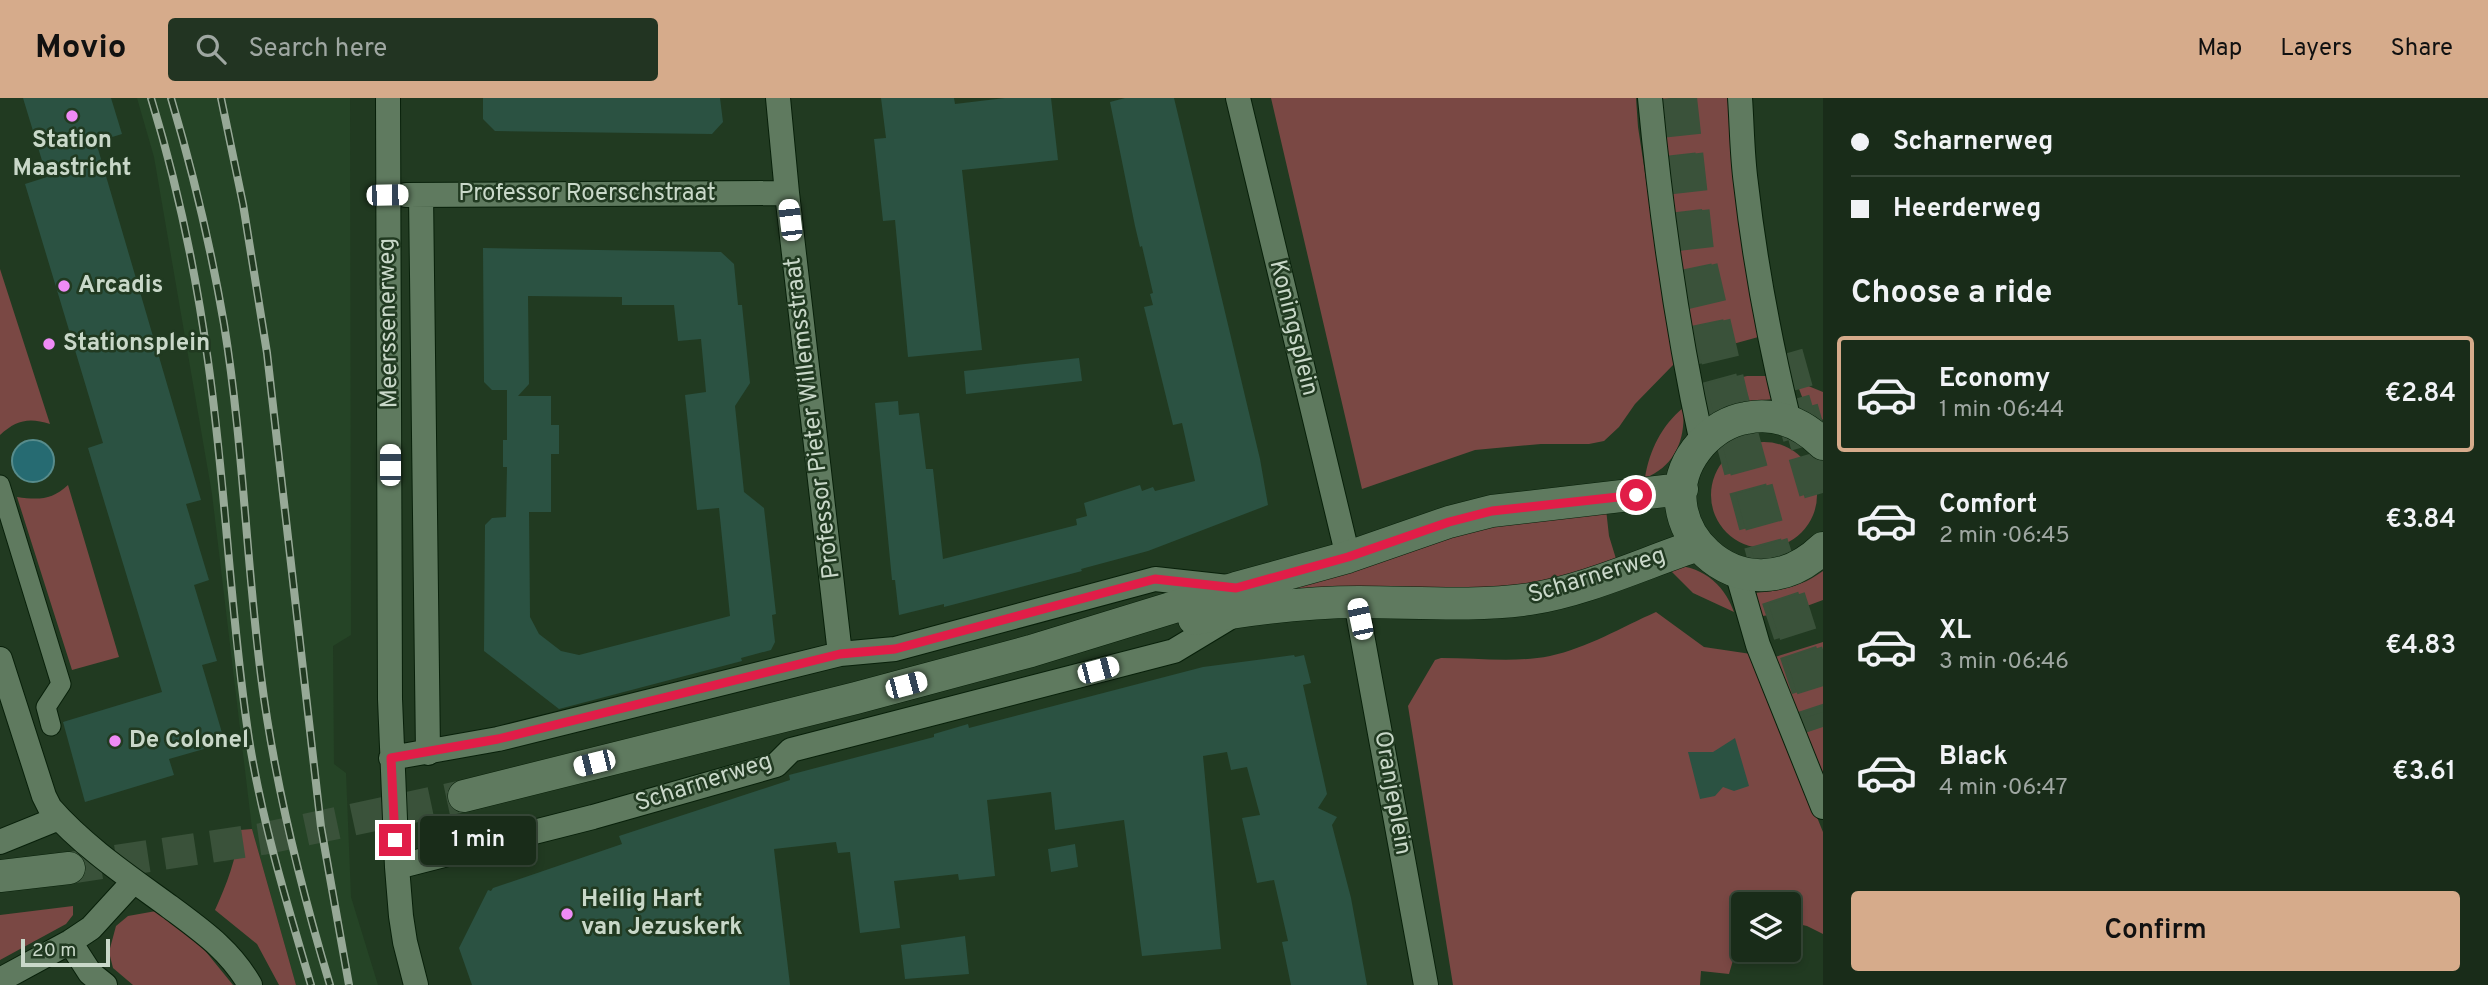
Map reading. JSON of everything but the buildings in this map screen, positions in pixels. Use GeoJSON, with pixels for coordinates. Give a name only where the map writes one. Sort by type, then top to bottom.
{"type":"FeatureCollection","features":[{"type":"Feature","properties":{"kind":"street","name":"Meerssenerweg"},"geometry":{"type":"LineString","coordinates":[[388,98],[391,758],[397,867],[405,942],[416,985]]}},
{"type":"Feature","properties":{"kind":"street","name":"Professor Pieter Willemsstraat"},"geometry":{"type":"LineString","coordinates":[[778,98],[840,654]]}},
{"type":"Feature","properties":{"kind":"street","name":"Koningsplein"},"geometry":{"type":"LineString","coordinates":[[1238,98],[1348,557]]}},
{"type":"Feature","properties":{"kind":"street"},"geometry":{"type":"LineString","coordinates":[[1650,98],[1668,260],[1702,443]]}},
{"type":"Feature","properties":{"kind":"street"},"geometry":{"type":"LineString","coordinates":[[1740,98],[1745,181],[1756,257],[1789,421]]}},
{"type":"Feature","properties":{"kind":"street","name":"Professor Roerschstraat"},"geometry":{"type":"LineString","coordinates":[[387,195],[787,193]]}},
{"type":"Feature","properties":{"kind":"street","name":"Meerssenerweg"},"geometry":{"type":"LineString","coordinates":[[421,195],[428,753]]}},
{"type":"Feature","properties":{"kind":"street"},"geometry":{"type":"LineString","coordinates":[[1823,444],[1813,434],[1789,421],[1766,416],[1742,418],[1720,428],[1702,443],[1686,469],[1682,489],[1683,513],[1698,545],[1715,562],[1737,572],[1764,576],[1790,571],[1823,548]]}},
{"type":"Feature","properties":{"kind":"street"},"geometry":{"type":"LineString","coordinates":[[0,485],[61,684],[46,707],[51,726]]}},
{"type":"Feature","properties":{"kind":"street","name":"Scharnerweg"},"geometry":{"type":"LineString","coordinates":[[464,796],[1240,599],[1348,557],[1449,522],[1492,511],[1682,489]]}},
{"type":"Feature","properties":{"kind":"street","name":"Scharnerweg"},"geometry":{"type":"LineString","coordinates":[[391,758],[498,739],[840,654],[895,649],[1155,579],[1273,605],[1495,602],[1532,598],[1610,577],[1698,545]]}},
{"type":"Feature","properties":{"kind":"street"},"geometry":{"type":"LineString","coordinates":[[1737,572],[1758,645],[1823,807]]}},
{"type":"Feature","properties":{"kind":"street","name":"Scharnerweg"},"geometry":{"type":"LineString","coordinates":[[397,867],[593,817],[776,765],[791,750],[1174,651],[1240,599]]}},
{"type":"Feature","properties":{"kind":"street","name":"Oranjeplein"},"geometry":{"type":"LineString","coordinates":[[1356,602],[1426,985]]}},
{"type":"Feature","properties":{"kind":"street"},"geometry":{"type":"LineString","coordinates":[[0,659],[44,796],[59,818],[85,842],[216,943],[236,962],[250,985]]}},
{"type":"Feature","properties":{"kind":"street"},"geometry":{"type":"LineString","coordinates":[[0,842],[59,818]]}},
{"type":"Feature","properties":{"kind":"street"},"geometry":{"type":"LineString","coordinates":[[0,876],[69,868]]}},
{"type":"Feature","properties":{"kind":"street"},"geometry":{"type":"LineString","coordinates":[[0,980],[70,943],[91,928],[134,881]]}},
{"type":"Feature","properties":{"kind":"street"},"geometry":{"type":"LineString","coordinates":[[70,943],[90,973],[105,985]]}},
{"type":"Feature","properties":{"kind":"shaded area"},"geometry":{"type":"Polygon","coordinates":[[[137,98],[350,98],[351,635],[333,646],[334,764],[346,773],[351,897],[378,985],[296,985],[252,829],[212,494],[154,157],[137,98]]]}},
{"type":"Feature","properties":{"kind":"shaded area"},"geometry":{"type":"Polygon","coordinates":[[[1271,98],[1636,98],[1638,127],[1674,364],[1604,441],[1475,450],[1362,489],[1271,98]]]}},
{"type":"Feature","properties":{"kind":"shaded area"},"geometry":{"type":"Polygon","coordinates":[[[1659,98],[1731,98],[1762,336],[1693,355],[1659,98]]]}},
{"type":"Feature","properties":{"kind":"shaded area"},"geometry":{"type":"Polygon","coordinates":[[[0,269],[50,424],[23,421],[0,435],[0,269]]]}},
{"type":"Feature","properties":{"kind":"shaded area"},"geometry":{"type":"Polygon","coordinates":[[[1747,376],[1770,376],[1774,399],[1739,402],[1707,417],[1702,392],[1722,382],[1747,376]]]}},
{"type":"Feature","properties":{"kind":"shaded area"},"geometry":{"type":"Polygon","coordinates":[[[1796,381],[1823,392],[1823,420],[1804,402],[1796,381]]]}},
{"type":"Feature","properties":{"kind":"shaded area"},"geometry":{"type":"Polygon","coordinates":[[[1683,408],[1683,430],[1676,450],[1664,466],[1645,478],[1658,439],[1669,422],[1683,408]]]}},
{"type":"Feature","properties":{"kind":"shaded area"},"geometry":{"type":"Polygon","coordinates":[[[1764,442],[1784,446],[1802,457],[1813,475],[1817,495],[1813,515],[1802,533],[1784,544],[1764,548],[1744,544],[1726,533],[1715,515],[1711,495],[1715,475],[1726,457],[1744,446],[1764,442]]]}},
{"type":"Feature","properties":{"kind":"shaded area"},"geometry":{"type":"Polygon","coordinates":[[[68,485],[119,657],[72,670],[17,497],[45,498],[68,485]]]}},
{"type":"Feature","properties":{"kind":"shaded area"},"geometry":{"type":"Polygon","coordinates":[[[1606,509],[1609,536],[1617,562],[1530,586],[1249,595],[1488,524],[1606,509]]]}},
{"type":"Feature","properties":{"kind":"shaded area"},"geometry":{"type":"Polygon","coordinates":[[[1665,565],[1689,568],[1708,576],[1723,591],[1734,612],[1693,593],[1665,565]]]}},
{"type":"Feature","properties":{"kind":"shaded area"},"geometry":{"type":"Polygon","coordinates":[[[1823,571],[1823,600],[1788,613],[1762,616],[1755,593],[1790,587],[1823,571]]]}},
{"type":"Feature","properties":{"kind":"shaded area"},"geometry":{"type":"Polygon","coordinates":[[[1656,612],[1704,647],[1751,654],[1823,832],[1823,934],[1801,925],[1801,892],[1731,892],[1732,962],[1729,974],[1701,971],[1700,985],[1453,985],[1408,706],[1435,660],[1523,659],[1550,656],[1591,643],[1656,612]]]}},
{"type":"Feature","properties":{"kind":"shaded area"},"geometry":{"type":"Polygon","coordinates":[[[1823,642],[1823,777],[1775,657],[1823,642]]]}},
{"type":"Feature","properties":{"kind":"shaded area"},"geometry":{"type":"Polygon","coordinates":[[[252,829],[296,985],[279,985],[257,944],[215,910],[230,871],[240,830],[252,829]]]}},
{"type":"Feature","properties":{"kind":"shaded area"},"geometry":{"type":"Polygon","coordinates":[[[73,906],[73,915],[66,924],[0,960],[0,915],[73,906]]]}},
{"type":"Feature","properties":{"kind":"shaded area"},"geometry":{"type":"Polygon","coordinates":[[[156,911],[198,942],[233,985],[133,985],[113,968],[109,952],[116,926],[128,916],[156,911]]]}},
{"type":"Feature","properties":{"kind":"water"},"geometry":{"type":"Polygon","coordinates":[[[33,440],[48,446],[54,461],[48,476],[33,482],[18,476],[12,461],[18,446],[33,440]]]}},
{"type":"Feature","properties":{"kind":"tunnel"},"geometry":{"type":"LineString","coordinates":[[1670,98],[1686,235],[1711,353],[1765,552],[1823,727]]}},
{"type":"Feature","properties":{"kind":"tunnel"},"geometry":{"type":"LineString","coordinates":[[1678,98],[1695,251],[1729,397],[1769,543],[1823,712]]}},
{"type":"Feature","properties":{"kind":"tunnel"},"geometry":{"type":"LineString","coordinates":[[1784,354],[1823,493]]}},
{"type":"Feature","properties":{"kind":"tunnel"},"geometry":{"type":"LineString","coordinates":[[1791,400],[1823,509]]}},
{"type":"Feature","properties":{"kind":"tunnel"},"geometry":{"type":"LineString","coordinates":[[69,868],[262,839],[464,796]]}},
{"type":"Feature","properties":{"kind":"railway"},"geometry":{"type":"LineString","coordinates":[[151,98],[177,195],[203,328],[214,408],[232,598],[254,770],[276,863],[311,985]]}},
{"type":"Feature","properties":{"kind":"railway"},"geometry":{"type":"LineString","coordinates":[[171,98],[201,210],[224,324],[236,412],[266,715],[298,871],[330,985]]}},
{"type":"Feature","properties":{"kind":"railway"},"geometry":{"type":"LineString","coordinates":[[221,98],[243,204],[267,353],[321,827],[349,985]]}},
{"type":"Feature","properties":{"kind":"place","name":"Station Maastricht"},"geometry":{"type":"Point","coordinates":[72,116]}},
{"type":"Feature","properties":{"kind":"place","name":"Arcadis"},"geometry":{"type":"Point","coordinates":[64,286]}},
{"type":"Feature","properties":{"kind":"place","name":"Stationsplein"},"geometry":{"type":"Point","coordinates":[49,344]}},
{"type":"Feature","properties":{"kind":"place","name":"De Colonel"},"geometry":{"type":"Point","coordinates":[115,741]}},
{"type":"Feature","properties":{"kind":"place","name":"Heilig Hart van Jezuskerk"},"geometry":{"type":"Point","coordinates":[567,914]}},
{"type":"Feature","properties":{"kind":"route"},"geometry":{"type":"LineString","coordinates":[[395,840],[391,758],[498,739],[840,654],[895,649],[1155,579],[1236,588],[1348,557],[1449,522],[1492,511],[1636,495]]}}]}
